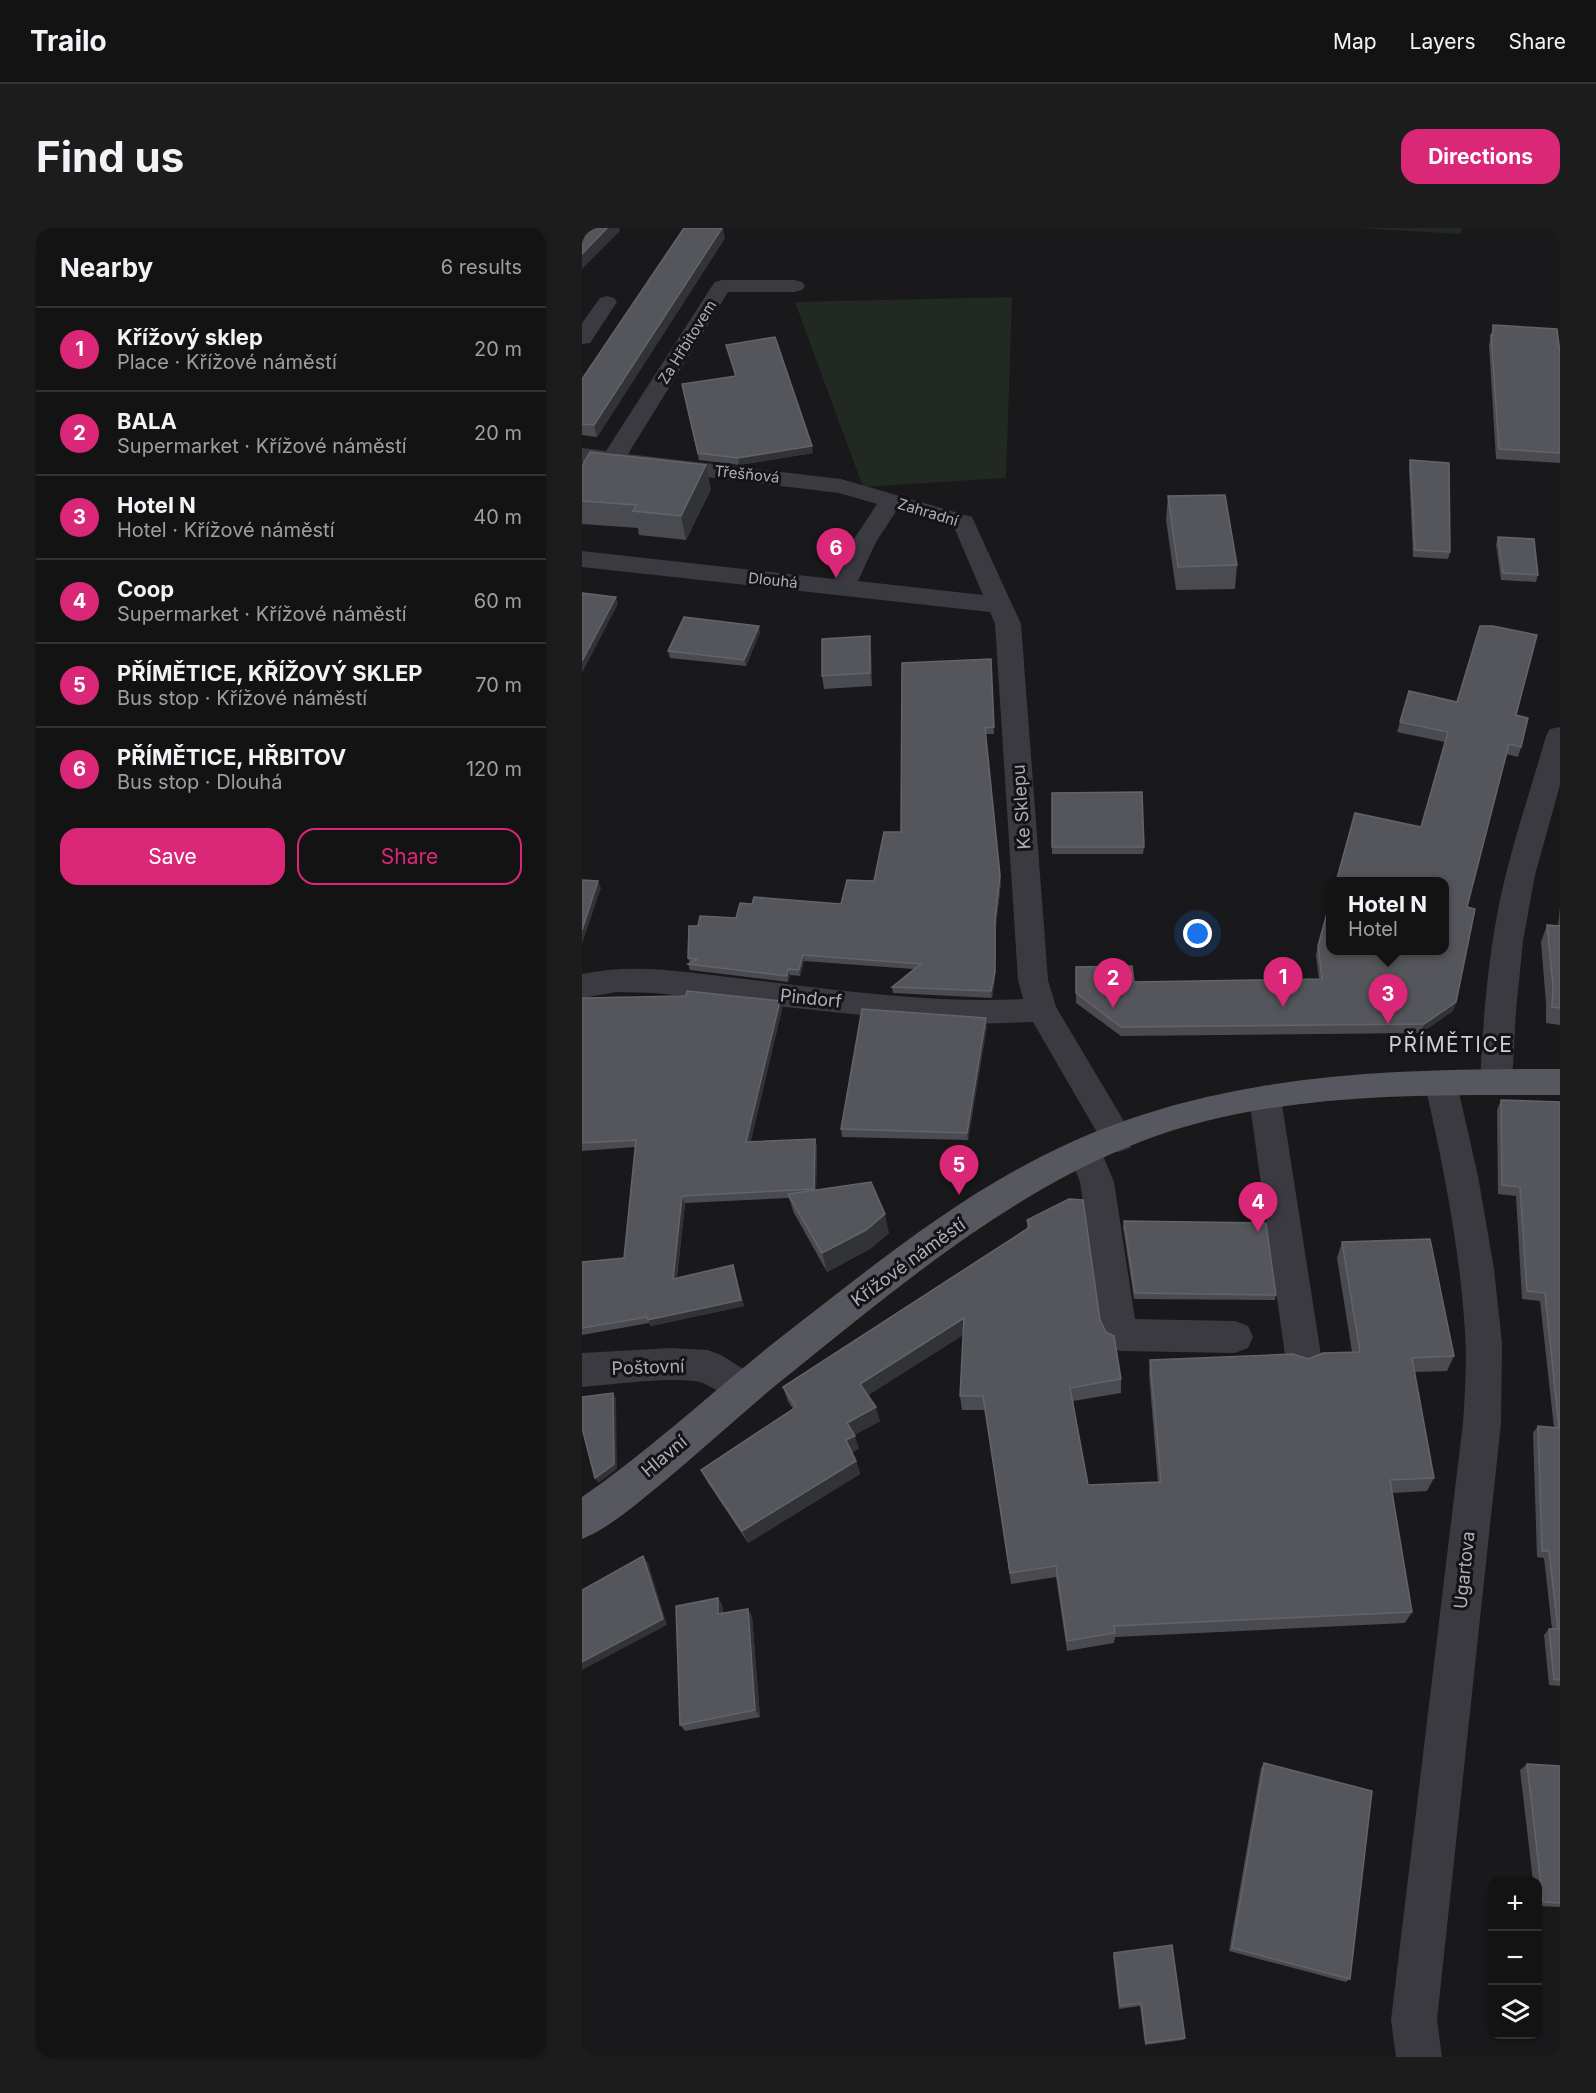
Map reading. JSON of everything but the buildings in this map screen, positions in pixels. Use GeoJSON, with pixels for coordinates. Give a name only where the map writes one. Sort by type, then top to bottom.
{"type":"FeatureCollection","features":[{"type":"Feature","properties":{"kind":"main road","name":"Křížové náměstí"},"geometry":{"type":"LineString","coordinates":[[743,1389],[881,1281],[978,1211],[1040,1174],[1118,1137],[1186,1114],[1265,1098],[1337,1089],[1496,1082],[1560,1082]]}},
{"type":"Feature","properties":{"kind":"main road","name":"Hlavní"},"geometry":{"type":"LineString","coordinates":[[582,1520],[608,1503],[743,1389]]}},
{"type":"Feature","properties":{"kind":"street","name":"Za Hřbitovem"},"geometry":{"type":"LineString","coordinates":[[612,460],[722,286],[795,285]]}},
{"type":"Feature","properties":{"kind":"street"},"geometry":{"type":"LineString","coordinates":[[582,338],[607,302]]}},
{"type":"Feature","properties":{"kind":"street","name":"Třešňová"},"geometry":{"type":"LineString","coordinates":[[582,455],[841,486]]}},
{"type":"Feature","properties":{"kind":"street","name":"Zahradní"},"geometry":{"type":"LineString","coordinates":[[841,486],[964,522],[1000,605]]}},
{"type":"Feature","properties":{"kind":"street"},"geometry":{"type":"LineString","coordinates":[[843,587],[856,554],[892,501]]}},
{"type":"Feature","properties":{"kind":"street","name":"Dlouhá"},"geometry":{"type":"LineString","coordinates":[[582,559],[1000,605]]}},
{"type":"Feature","properties":{"kind":"street","name":"Ke Sklepu"},"geometry":{"type":"LineString","coordinates":[[1000,605],[1008,624],[1033,980],[1041,1009]]}},
{"type":"Feature","properties":{"kind":"street"},"geometry":{"type":"LineString","coordinates":[[1496,1082],[1497,1033],[1508,941],[1517,893],[1560,736]]}},
{"type":"Feature","properties":{"kind":"street","name":"Pindorf"},"geometry":{"type":"LineString","coordinates":[[582,986],[618,981],[664,982],[864,1004],[977,1013],[1006,1013],[1041,1009]]}},
{"type":"Feature","properties":{"kind":"street"},"geometry":{"type":"LineString","coordinates":[[1041,1009],[1118,1137]]}},
{"type":"Feature","properties":{"kind":"street","name":"Ugartova"},"geometry":{"type":"LineString","coordinates":[[1419,2057],[1414,2020],[1482,1423],[1484,1368],[1483,1332],[1472,1235],[1441,1084]]}},
{"type":"Feature","properties":{"kind":"street"},"geometry":{"type":"LineString","coordinates":[[1265,1098],[1277,1165],[1303,1355]]}},
{"type":"Feature","properties":{"kind":"street"},"geometry":{"type":"LineString","coordinates":[[1085,1151],[1097,1182],[1120,1335],[1235,1337]]}},
{"type":"Feature","properties":{"kind":"street","name":"Poštovní"},"geometry":{"type":"LineString","coordinates":[[582,1370],[671,1364],[708,1367],[743,1389]]}},
{"type":"Feature","properties":{"kind":"shaded area"},"geometry":{"type":"Polygon","coordinates":[[[1356,228],[1462,228],[1461,234],[1356,228]]]}},
{"type":"Feature","properties":{"kind":"shaded area"},"geometry":{"type":"Polygon","coordinates":[[[1012,297],[1006,478],[863,487],[795,302],[1012,297]]]}},
{"type":"Feature","properties":{"kind":"place","name":"PŘÍMĚTICE, HŘBITOV"},"geometry":{"type":"Point","coordinates":[836,578]}},
{"type":"Feature","properties":{"kind":"place","name":"Křížový sklep"},"geometry":{"type":"Point","coordinates":[1283,1007]}},
{"type":"Feature","properties":{"kind":"place","name":"BALA"},"geometry":{"type":"Point","coordinates":[1113,1008]}},
{"type":"Feature","properties":{"kind":"place","name":"Hotel N"},"geometry":{"type":"Point","coordinates":[1388,1024]}},
{"type":"Feature","properties":{"kind":"place","name":"PŘÍMĚTICE, KŘÍŽOVÝ SKLEP"},"geometry":{"type":"Point","coordinates":[959,1195]}},
{"type":"Feature","properties":{"kind":"place","name":"Coop"},"geometry":{"type":"Point","coordinates":[1258,1232]}},
{"type":"Feature","properties":{"kind":"district","name":"PŘÍMĚTICE"},"geometry":{"type":"Point","coordinates":[1451,1044]}}]}
